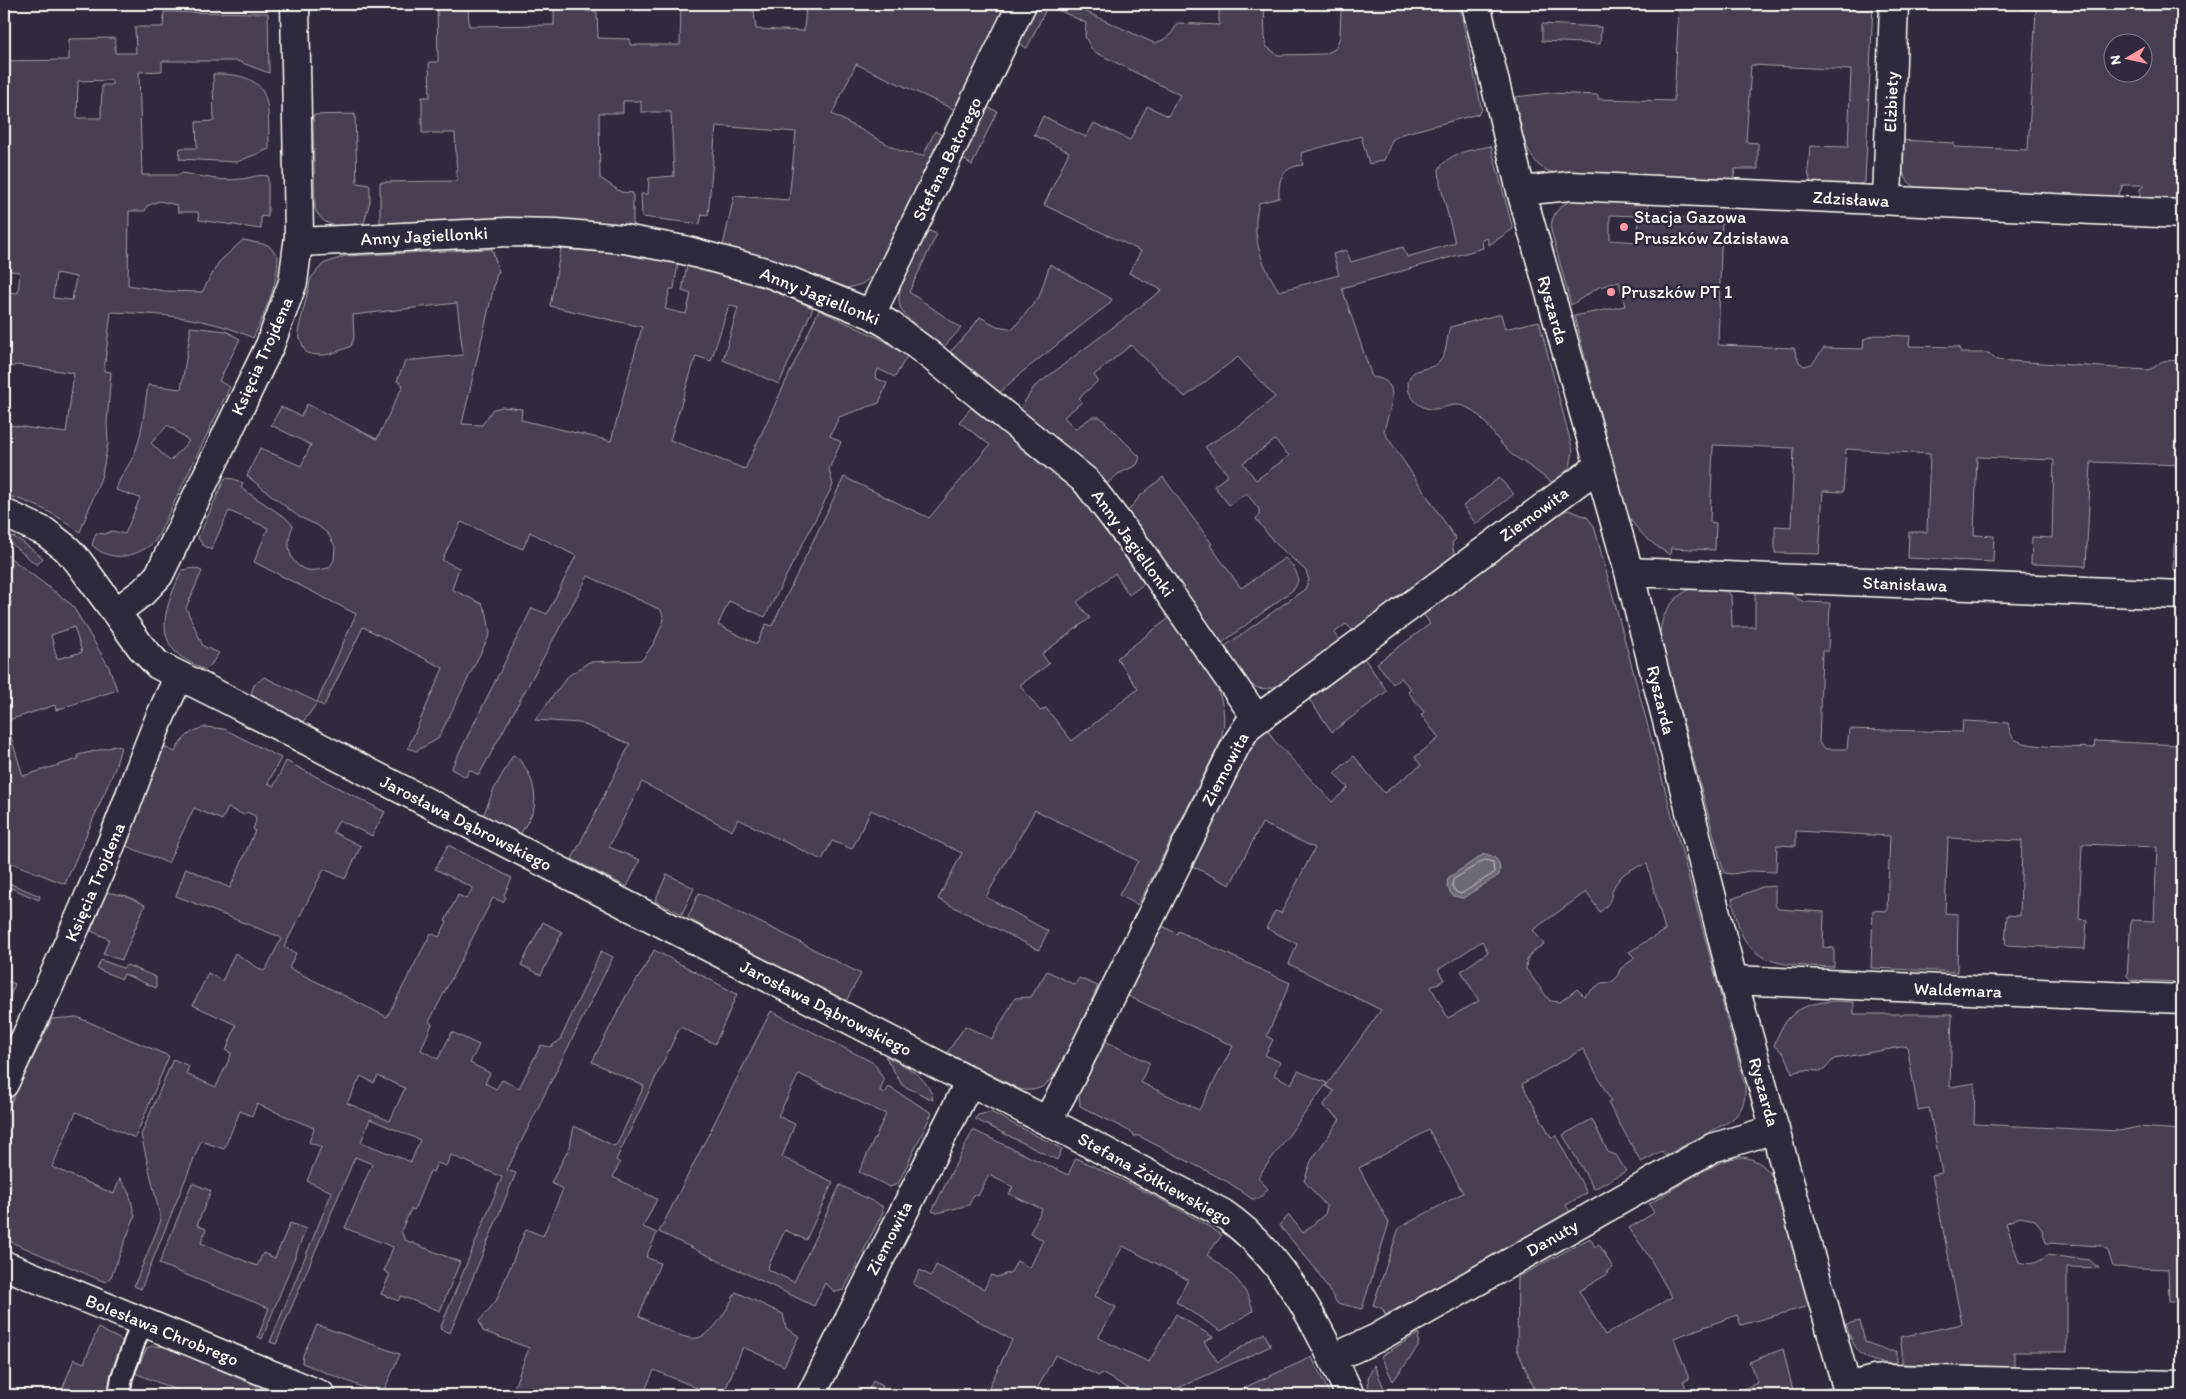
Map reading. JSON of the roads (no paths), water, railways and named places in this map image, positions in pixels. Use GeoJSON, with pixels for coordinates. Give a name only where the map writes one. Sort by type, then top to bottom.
{"type":"FeatureCollection","features":[{"type":"Feature","properties":{"kind":"street","name":"Księcia Trojdena"},"geometry":{"type":"LineString","coordinates":[[116,612],[144,592],[156,580],[277,329],[293,282],[299,242],[295,4]]}},
{"type":"Feature","properties":{"kind":"street","name":"Stefana Batorego"},"geometry":{"type":"LineString","coordinates":[[871,314],[1022,4]]}},
{"type":"Feature","properties":{"kind":"street","name":"Ryszarda"},"geometry":{"type":"LineString","coordinates":[[1476,4],[1521,191],[1629,572],[1733,980],[1848,1391]]}},
{"type":"Feature","properties":{"kind":"street","name":"Elżbiety"},"geometry":{"type":"LineString","coordinates":[[1887,200],[1894,4]]}},
{"type":"Feature","properties":{"kind":"street","name":"Zdzisława"},"geometry":{"type":"LineString","coordinates":[[1521,191],[1570,186],[2182,214]]}},
{"type":"Feature","properties":{"kind":"street","name":"Anny Jagiellonki"},"geometry":{"type":"LineString","coordinates":[[299,242],[508,232],[624,239],[686,250],[769,273],[871,314],[890,325],[935,359],[1086,481],[1142,554],[1257,719]]}},
{"type":"Feature","properties":{"kind":"street","name":"Ziemowita"},"geometry":{"type":"LineString","coordinates":[[1047,1121],[1070,1081],[1237,743],[1248,726],[1598,467]]}},
{"type":"Feature","properties":{"kind":"street","name":"Jarosława Dąbrowskiego"},"geometry":{"type":"LineString","coordinates":[[4,513],[34,526],[56,540],[78,561],[152,660],[179,677],[226,699],[970,1081]]}},
{"type":"Feature","properties":{"kind":"street","name":"Stanisława"},"geometry":{"type":"LineString","coordinates":[[1629,572],[2182,595]]}},
{"type":"Feature","properties":{"kind":"street","name":"Księcia Trojdena"},"geometry":{"type":"LineString","coordinates":[[4,1084],[48,992],[108,854],[157,725],[179,677]]}},
{"type":"Feature","properties":{"kind":"street","name":"Waldemara"},"geometry":{"type":"LineString","coordinates":[[1733,980],[2182,999]]}},
{"type":"Feature","properties":{"kind":"street","name":"Ziemowita"},"geometry":{"type":"LineString","coordinates":[[811,1395],[970,1081]]}},
{"type":"Feature","properties":{"kind":"street","name":"Stefana Żółkiewskiego"},"geometry":{"type":"LineString","coordinates":[[970,1081],[1205,1203],[1242,1228],[1274,1262],[1299,1296],[1333,1358],[1350,1395]]}},
{"type":"Feature","properties":{"kind":"street","name":"Danuty"},"geometry":{"type":"LineString","coordinates":[[1333,1358],[1377,1338],[1712,1148],[1774,1130]]}},
{"type":"Feature","properties":{"kind":"street","name":"Bolesława Chrobrego"},"geometry":{"type":"LineString","coordinates":[[4,1265],[321,1395]]}},
{"type":"Feature","properties":{"kind":"street"},"geometry":{"type":"LineString","coordinates":[[1848,1391],[1874,1380],[1885,1379],[2182,1385]]}},
{"type":"Feature","properties":{"kind":"lane"},"geometry":{"type":"LineString","coordinates":[[119,1395],[122,1377],[142,1321]]}},
{"type":"Feature","properties":{"kind":"water"},"geometry":{"type":"Polygon","coordinates":[[[1484,854],[1492,856],[1497,860],[1500,867],[1499,875],[1463,898],[1453,896],[1447,887],[1448,878],[1484,854]]]}},
{"type":"Feature","properties":{"kind":"place","name":"Stacja Gazowa Pruszków Zdzisława"},"geometry":{"type":"Point","coordinates":[1624,227]}},
{"type":"Feature","properties":{"kind":"place","name":"Pruszków PT 1"},"geometry":{"type":"Point","coordinates":[1611,292]}}]}
